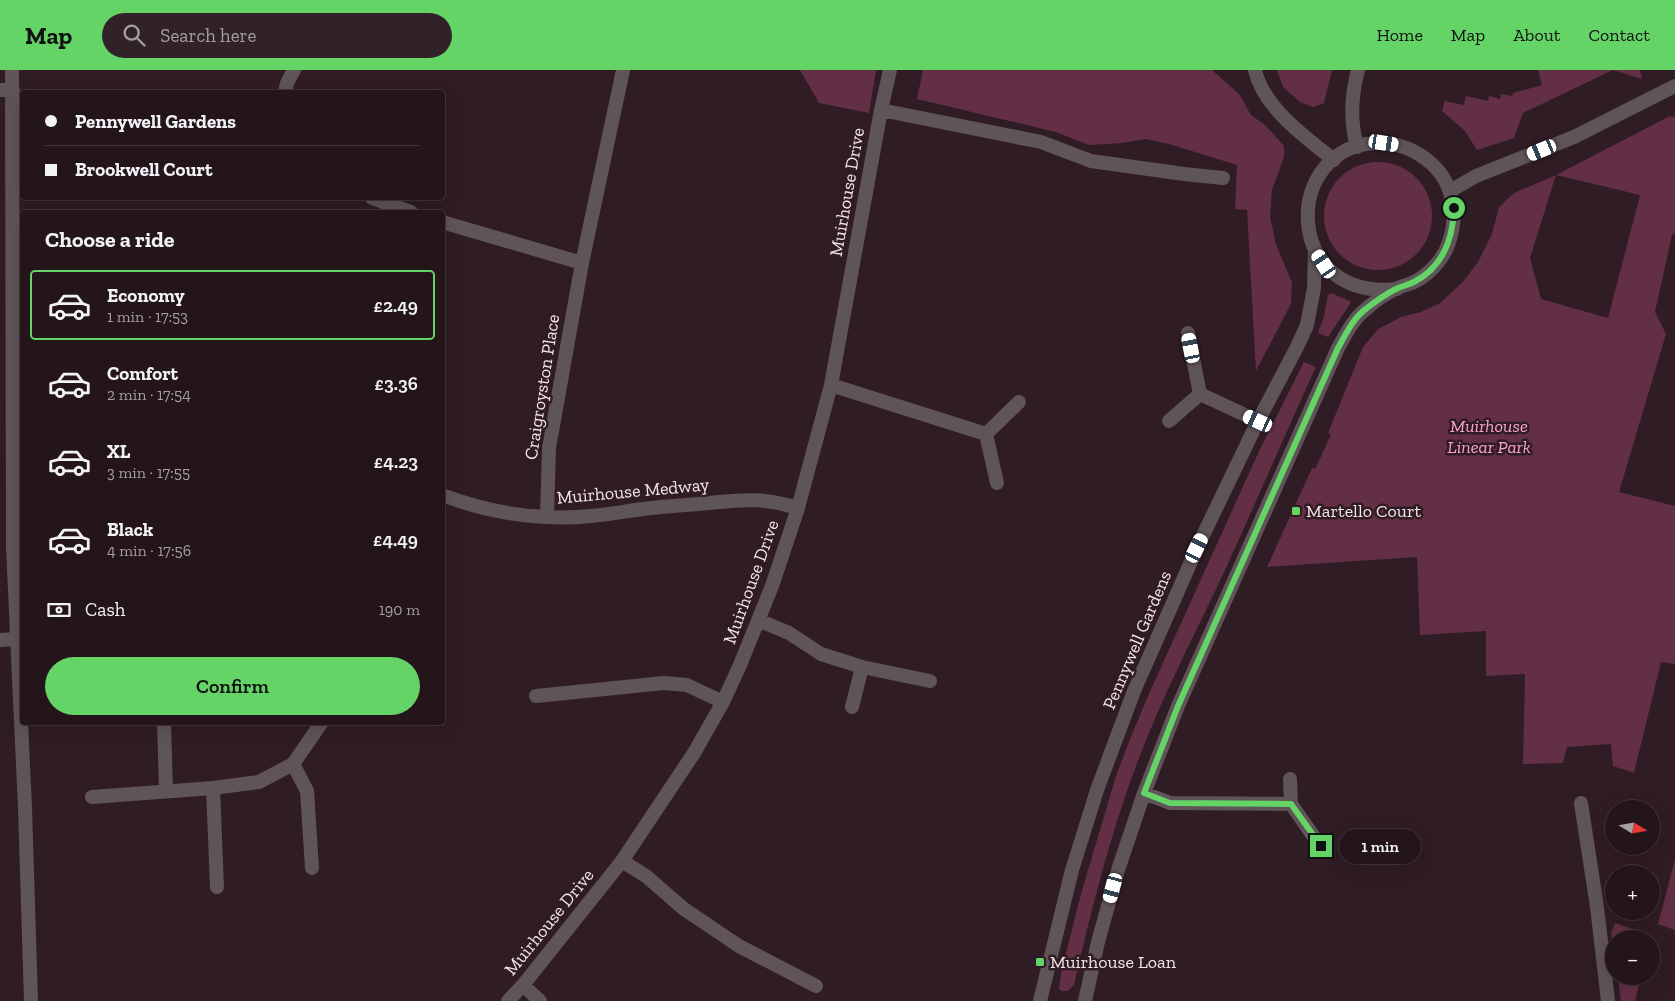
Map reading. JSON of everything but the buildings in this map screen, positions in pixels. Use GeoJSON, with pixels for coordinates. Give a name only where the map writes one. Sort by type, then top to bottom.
{"type":"FeatureCollection","features":[{"type":"Feature","properties":{"kind":"street"},"geometry":{"type":"LineString","coordinates":[[12,70],[6,90],[18,416],[13,547],[20,702]]}},
{"type":"Feature","properties":{"kind":"street"},"geometry":{"type":"LineString","coordinates":[[285,90],[294,70]]}},
{"type":"Feature","properties":{"kind":"street","name":"Craigroyston Place"},"geometry":{"type":"LineString","coordinates":[[547,517],[550,448],[582,263],[623,70]]}},
{"type":"Feature","properties":{"kind":"street","name":"Muirhouse Drive"},"geometry":{"type":"LineString","coordinates":[[508,1001],[523,985],[622,861],[694,753],[723,702],[772,586],[798,508],[831,385],[890,70]]}},
{"type":"Feature","properties":{"kind":"street"},"geometry":{"type":"LineString","coordinates":[[1255,70],[1266,96],[1283,116],[1334,160]]}},
{"type":"Feature","properties":{"kind":"street"},"geometry":{"type":"LineString","coordinates":[[1356,147],[1352,128],[1352,99],[1358,70]]}},
{"type":"Feature","properties":{"kind":"street"},"geometry":{"type":"LineString","coordinates":[[1450,191],[1476,176],[1574,137],[1675,86]]}},
{"type":"Feature","properties":{"kind":"street","name":"Muirhouse Drive"},"geometry":{"type":"LineString","coordinates":[[881,110],[1041,142],[1091,161],[1223,178]]}},
{"type":"Feature","properties":{"kind":"street","name":"Pennywell Gardens"},"geometry":{"type":"LineString","coordinates":[[1086,1001],[1098,942],[1118,870],[1144,793],[1178,706],[1338,348],[1351,324],[1365,309],[1428,273],[1440,259],[1449,244],[1454,208],[1450,191],[1435,167],[1412,150],[1384,143],[1356,147],[1334,160],[1322,172],[1314,186],[1308,202],[1309,235],[1315,250],[1324,264],[1335,275],[1349,283],[1364,288],[1397,289]]}},
{"type":"Feature","properties":{"kind":"street"},"geometry":{"type":"LineString","coordinates":[[378,200],[405,210]]}},
{"type":"Feature","properties":{"kind":"street"},"geometry":{"type":"LineString","coordinates":[[445,223],[582,263]]}},
{"type":"Feature","properties":{"kind":"street","name":"Pennywell Gardens"},"geometry":{"type":"LineString","coordinates":[[1040,1001],[1072,870],[1097,790],[1134,691],[1197,548],[1307,325],[1314,288],[1315,250]]}},
{"type":"Feature","properties":{"kind":"street"},"geometry":{"type":"LineString","coordinates":[[1188,333],[1200,394]]}},
{"type":"Feature","properties":{"kind":"street"},"geometry":{"type":"LineString","coordinates":[[831,385],[986,434]]}},
{"type":"Feature","properties":{"kind":"street"},"geometry":{"type":"LineString","coordinates":[[1200,394],[1258,421]]}},
{"type":"Feature","properties":{"kind":"street"},"geometry":{"type":"LineString","coordinates":[[1169,420],[1200,394]]}},
{"type":"Feature","properties":{"kind":"street"},"geometry":{"type":"LineString","coordinates":[[986,434],[1019,402]]}},
{"type":"Feature","properties":{"kind":"street"},"geometry":{"type":"LineString","coordinates":[[986,434],[997,483]]}},
{"type":"Feature","properties":{"kind":"street","name":"Muirhouse Medway"},"geometry":{"type":"LineString","coordinates":[[445,496],[511,514],[547,517],[591,516],[651,508],[754,499],[781,502],[798,508]]}},
{"type":"Feature","properties":{"kind":"street"},"geometry":{"type":"LineString","coordinates":[[758,620],[789,633],[821,654],[862,667],[930,682]]}},
{"type":"Feature","properties":{"kind":"street"},"geometry":{"type":"LineString","coordinates":[[0,640],[17,639]]}},
{"type":"Feature","properties":{"kind":"street"},"geometry":{"type":"LineString","coordinates":[[852,708],[862,667]]}},
{"type":"Feature","properties":{"kind":"street"},"geometry":{"type":"LineString","coordinates":[[536,696],[664,682],[686,685],[723,702]]}},
{"type":"Feature","properties":{"kind":"street"},"geometry":{"type":"LineString","coordinates":[[21,725],[30,1001]]}},
{"type":"Feature","properties":{"kind":"street"},"geometry":{"type":"LineString","coordinates":[[164,725],[166,791]]}},
{"type":"Feature","properties":{"kind":"street"},"geometry":{"type":"LineString","coordinates":[[92,797],[213,788],[258,782],[293,764],[320,725]]}},
{"type":"Feature","properties":{"kind":"street"},"geometry":{"type":"LineString","coordinates":[[293,764],[307,791],[312,868]]}},
{"type":"Feature","properties":{"kind":"street"},"geometry":{"type":"LineString","coordinates":[[1290,779],[1291,804],[1321,846]]}},
{"type":"Feature","properties":{"kind":"street"},"geometry":{"type":"LineString","coordinates":[[213,788],[217,887]]}},
{"type":"Feature","properties":{"kind":"street"},"geometry":{"type":"LineString","coordinates":[[1144,793],[1170,803],[1291,804]]}},
{"type":"Feature","properties":{"kind":"street"},"geometry":{"type":"LineString","coordinates":[[1581,803],[1597,907],[1608,1001]]}},
{"type":"Feature","properties":{"kind":"street"},"geometry":{"type":"LineString","coordinates":[[622,861],[646,876],[684,909],[739,946],[816,986]]}},
{"type":"Feature","properties":{"kind":"street"},"geometry":{"type":"LineString","coordinates":[[523,985],[540,1001]]}},
{"type":"Feature","properties":{"kind":"green space"},"geometry":{"type":"Polygon","coordinates":[[[800,70],[876,70],[869,113],[819,103],[800,70]]]}},
{"type":"Feature","properties":{"kind":"green space"},"geometry":{"type":"Polygon","coordinates":[[[923,70],[1212,70],[1239,94],[1251,115],[1265,125],[1284,146],[1284,157],[1272,190],[1270,217],[1276,244],[1292,283],[1291,304],[1256,371],[1247,210],[1235,209],[1237,165],[1169,144],[1145,139],[1123,143],[1089,145],[1056,132],[917,99],[923,70]]]}},
{"type":"Feature","properties":{"kind":"green space"},"geometry":{"type":"Polygon","coordinates":[[[1277,70],[1332,70],[1324,103],[1313,107],[1300,102],[1283,87],[1277,70]]]}},
{"type":"Feature","properties":{"kind":"green space"},"geometry":{"type":"Polygon","coordinates":[[[1538,70],[1613,70],[1523,113],[1514,138],[1477,150],[1465,131],[1442,111],[1445,101],[1464,105],[1466,96],[1488,101],[1489,96],[1500,99],[1501,94],[1512,96],[1513,93],[1542,85],[1538,70]]]}},
{"type":"Feature","properties":{"kind":"green space"},"geometry":{"type":"Polygon","coordinates":[[[1613,70],[1640,70],[1642,79],[1613,70]]]}},
{"type":"Feature","properties":{"kind":"green space","name":"Muirhouse Linear Park"},"geometry":{"type":"Polygon","coordinates":[[[1670,116],[1675,117],[1675,233],[1672,235],[1655,312],[1666,334],[1619,492],[1675,506],[1675,664],[1661,662],[1634,773],[1613,766],[1611,744],[1567,747],[1563,763],[1523,764],[1525,674],[1486,676],[1486,631],[1420,635],[1417,557],[1267,567],[1312,468],[1315,469],[1331,435],[1328,433],[1363,347],[1378,329],[1401,317],[1421,312],[1440,303],[1463,282],[1478,262],[1492,234],[1499,207],[1514,193],[1556,175],[1670,116]],[[1556,175],[1530,258],[1541,299],[1608,318],[1640,195],[1556,175]]]}},
{"type":"Feature","properties":{"kind":"green space"},"geometry":{"type":"Polygon","coordinates":[[[1378,162],[1399,166],[1416,178],[1428,195],[1432,216],[1428,237],[1416,254],[1399,266],[1378,270],[1357,266],[1340,254],[1328,237],[1324,216],[1328,195],[1340,178],[1357,166],[1378,162]]]}},
{"type":"Feature","properties":{"kind":"green space"},"geometry":{"type":"Polygon","coordinates":[[[1331,293],[1350,301],[1350,304],[1328,337],[1318,333],[1328,295],[1331,293]]]}},
{"type":"Feature","properties":{"kind":"green space"},"geometry":{"type":"Polygon","coordinates":[[[1304,362],[1316,367],[1237,545],[1147,738],[1127,790],[1110,846],[1094,901],[1074,985],[1068,991],[1062,991],[1059,989],[1061,973],[1081,894],[1116,776],[1130,739],[1260,449],[1304,362]]]}},
{"type":"Feature","properties":{"kind":"green space"},"geometry":{"type":"Polygon","coordinates":[[[1675,859],[1675,930],[1658,924],[1675,859]]]}},
{"type":"Feature","properties":{"kind":"green space"},"geometry":{"type":"Polygon","coordinates":[[[1615,923],[1635,930],[1612,930],[1615,923]]]}},
{"type":"Feature","properties":{"kind":"green space"},"geometry":{"type":"Polygon","coordinates":[[[1619,985],[1639,985],[1635,1001],[1621,1001],[1619,985]]]}},
{"type":"Feature","properties":{"kind":"place","name":"Martello Court"},"geometry":{"type":"Point","coordinates":[1296,511]}},
{"type":"Feature","properties":{"kind":"place","name":"Muirhouse Loan"},"geometry":{"type":"Point","coordinates":[1040,962]}},
{"type":"Feature","properties":{"kind":"route"},"geometry":{"type":"LineString","coordinates":[[1321,846],[1291,804],[1170,803],[1144,793],[1178,706],[1338,348],[1351,324],[1365,309],[1428,273],[1440,259],[1449,244],[1454,208]]}}]}
